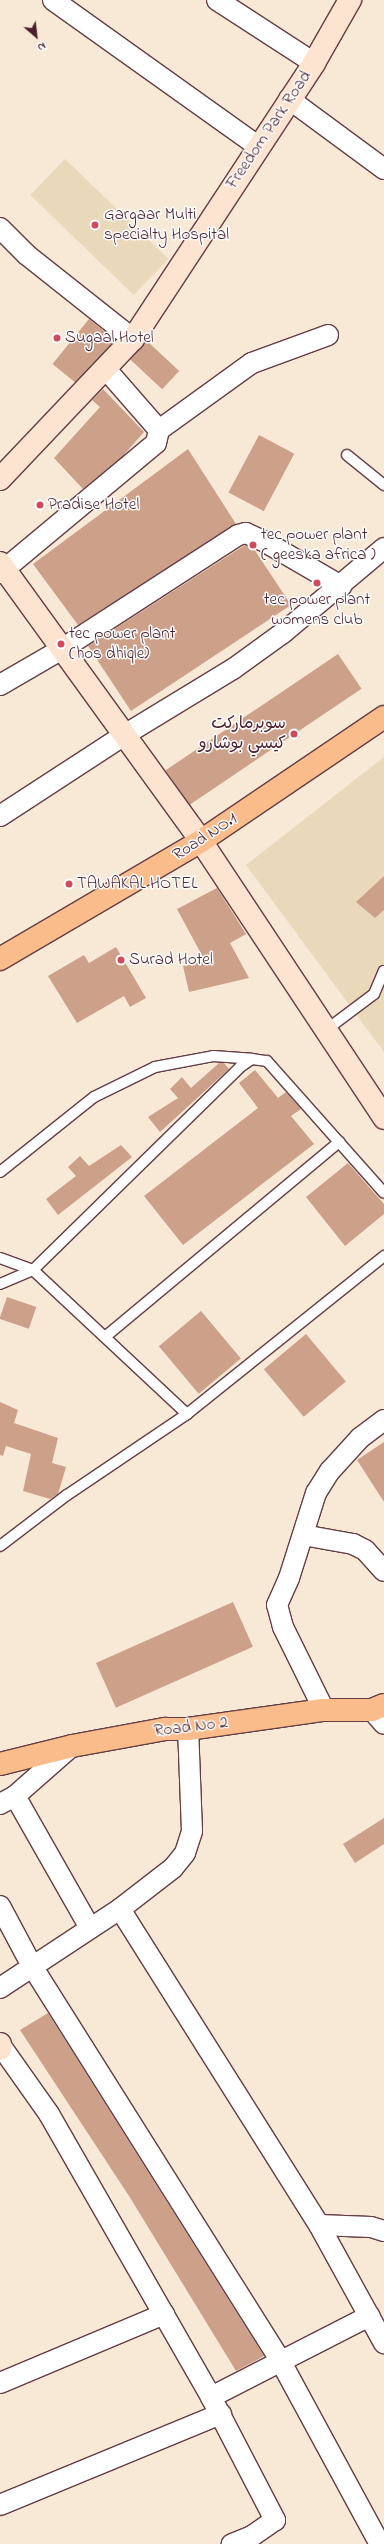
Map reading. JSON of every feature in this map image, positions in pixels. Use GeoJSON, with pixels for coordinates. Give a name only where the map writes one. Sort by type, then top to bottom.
{"type":"FeatureCollection","features":[{"type":"Feature","properties":{"kind":"main road","name":"Road NO.1"},"geometry":{"type":"LineString","coordinates":[[0,959],[201,841],[384,717]]}},
{"type":"Feature","properties":{"kind":"main road","name":"Road No 2"},"geometry":{"type":"LineString","coordinates":[[0,1764],[72,1746],[165,1729],[188,1729],[324,1710],[380,1713]]}},
{"type":"Feature","properties":{"kind":"street"},"geometry":{"type":"LineString","coordinates":[[53,0],[258,146]]}},
{"type":"Feature","properties":{"kind":"street"},"geometry":{"type":"LineString","coordinates":[[217,0],[314,63]]}},
{"type":"Feature","properties":{"kind":"street","name":"Freedom Park Road"},"geometry":{"type":"LineString","coordinates":[[0,479],[133,339],[258,146],[314,63],[350,0]]}},
{"type":"Feature","properties":{"kind":"street"},"geometry":{"type":"LineString","coordinates":[[289,99],[384,169]]}},
{"type":"Feature","properties":{"kind":"street"},"geometry":{"type":"LineString","coordinates":[[0,228],[27,255],[133,339]]}},
{"type":"Feature","properties":{"kind":"street"},"geometry":{"type":"LineString","coordinates":[[328,335],[252,363],[159,430],[156,443],[2,569],[126,734],[201,841],[384,1118]]}},
{"type":"Feature","properties":{"kind":"street"},"geometry":{"type":"LineString","coordinates":[[105,368],[159,430]]}},
{"type":"Feature","properties":{"kind":"street"},"geometry":{"type":"LineString","coordinates":[[0,685],[62,649],[238,535],[246,533],[267,543],[341,586]]}},
{"type":"Feature","properties":{"kind":"street"},"geometry":{"type":"LineString","coordinates":[[0,816],[126,734],[233,669],[283,633],[341,586],[384,548]]}},
{"type":"Feature","properties":{"kind":"street"},"geometry":{"type":"LineString","coordinates":[[324,1710],[283,1627],[277,1605],[289,1578],[316,1493],[330,1471],[360,1438],[384,1420]]}},
{"type":"Feature","properties":{"kind":"street"},"geometry":{"type":"LineString","coordinates":[[303,1535],[353,1544],[365,1550],[384,1571]]}},
{"type":"Feature","properties":{"kind":"street"},"geometry":{"type":"LineString","coordinates":[[0,1988],[120,1908],[173,1868],[185,1853],[192,1831],[188,1729]]}},
{"type":"Feature","properties":{"kind":"street"},"geometry":{"type":"LineString","coordinates":[[72,1746],[8,1800],[90,1928]]}},
{"type":"Feature","properties":{"kind":"street"},"geometry":{"type":"LineString","coordinates":[[0,1906],[32,1966],[281,2362],[380,2544]]}},
{"type":"Feature","properties":{"kind":"street"},"geometry":{"type":"LineString","coordinates":[[120,1908],[319,2225],[384,2343]]}},
{"type":"Feature","properties":{"kind":"street"},"geometry":{"type":"LineString","coordinates":[[0,2046],[50,2114],[221,2414],[275,2520],[254,2540],[232,2544]]}},
{"type":"Feature","properties":{"kind":"street"},"geometry":{"type":"LineString","coordinates":[[319,2225],[371,2227],[384,2231]]}},
{"type":"Feature","properties":{"kind":"street"},"geometry":{"type":"LineString","coordinates":[[0,2384],[164,2314]]}},
{"type":"Feature","properties":{"kind":"street"},"geometry":{"type":"LineString","coordinates":[[211,2396],[281,2362],[369,2316]]}},
{"type":"Feature","properties":{"kind":"street"},"geometry":{"type":"LineString","coordinates":[[0,2505],[221,2414]]}},
{"type":"Feature","properties":{"kind":"lane"},"geometry":{"type":"LineString","coordinates":[[347,455],[384,485]]}},
{"type":"Feature","properties":{"kind":"lane"},"geometry":{"type":"LineString","coordinates":[[326,1030],[374,994],[384,971]]}},
{"type":"Feature","properties":{"kind":"lane"},"geometry":{"type":"LineString","coordinates":[[0,1172],[94,1097],[155,1068],[213,1056],[267,1061],[384,1192]]}},
{"type":"Feature","properties":{"kind":"lane"},"geometry":{"type":"LineString","coordinates":[[0,1284],[33,1270],[240,1067],[252,1059]]}},
{"type":"Feature","properties":{"kind":"lane"},"geometry":{"type":"LineString","coordinates":[[104,1337],[339,1142]]}},
{"type":"Feature","properties":{"kind":"lane"},"geometry":{"type":"LineString","coordinates":[[0,1546],[67,1495],[187,1414],[384,1256]]}},
{"type":"Feature","properties":{"kind":"lane"},"geometry":{"type":"LineString","coordinates":[[0,1258],[33,1270],[187,1414]]}},
{"type":"Feature","properties":{"kind":"shaded area","name":"Gargaar Multi specialty Hospital"},"geometry":{"type":"Polygon","coordinates":[[[65,159],[169,259],[134,295],[30,195],[65,159]]]}},
{"type":"Feature","properties":{"kind":"shaded area"},"geometry":{"type":"Polygon","coordinates":[[[384,757],[384,1052],[246,865],[384,757]]]}},
{"type":"Feature","properties":{"kind":"building"},"geometry":{"type":"Polygon","coordinates":[[[89,319],[115,340],[78,385],[52,364],[89,319]]]}},
{"type":"Feature","properties":{"kind":"building"},"geometry":{"type":"Polygon","coordinates":[[[147,341],[179,371],[162,389],[130,359],[147,341]]]}},
{"type":"Feature","properties":{"kind":"building"},"geometry":{"type":"Polygon","coordinates":[[[103,389],[144,432],[122,457],[83,489],[54,458],[100,407],[92,400],[103,389]]]}},
{"type":"Feature","properties":{"kind":"building"},"geometry":{"type":"Polygon","coordinates":[[[259,435],[294,454],[264,511],[228,492],[259,435]]]}},
{"type":"Feature","properties":{"kind":"building"},"geometry":{"type":"Polygon","coordinates":[[[188,449],[236,524],[78,625],[33,564],[188,449]]]}},
{"type":"Feature","properties":{"kind":"building"},"geometry":{"type":"Polygon","coordinates":[[[245,545],[254,549],[291,605],[131,711],[88,646],[245,545]]]}},
{"type":"Feature","properties":{"kind":"building"},"geometry":{"type":"Polygon","coordinates":[[[338,654],[361,689],[189,805],[166,770],[338,654]]]}},
{"type":"Feature","properties":{"kind":"building"},"geometry":{"type":"Polygon","coordinates":[[[384,876],[384,910],[375,918],[356,902],[384,876]]]}},
{"type":"Feature","properties":{"kind":"building"},"geometry":{"type":"Polygon","coordinates":[[[217,888],[246,934],[230,943],[249,978],[189,992],[183,966],[205,961],[177,909],[217,888]]]}},
{"type":"Feature","properties":{"kind":"building"},"geometry":{"type":"Polygon","coordinates":[[[116,947],[146,998],[130,1007],[124,996],[77,1023],[48,976],[84,955],[89,963],[116,947]]]}},
{"type":"Feature","properties":{"kind":"building"},"geometry":{"type":"Polygon","coordinates":[[[219,1063],[224,1063],[229,1069],[160,1132],[148,1117],[178,1098],[170,1089],[182,1077],[191,1088],[219,1063]]]}},
{"type":"Feature","properties":{"kind":"building"},"geometry":{"type":"Polygon","coordinates":[[[255,1070],[278,1098],[286,1092],[301,1109],[291,1116],[314,1144],[183,1245],[144,1196],[258,1108],[239,1083],[255,1070]]]}},
{"type":"Feature","properties":{"kind":"building"},"geometry":{"type":"Polygon","coordinates":[[[121,1145],[132,1157],[58,1215],[46,1199],[76,1176],[68,1167],[80,1156],[89,1166],[121,1145]]]}},
{"type":"Feature","properties":{"kind":"building"},"geometry":{"type":"Polygon","coordinates":[[[348,1163],[384,1204],[384,1214],[345,1246],[306,1197],[348,1163]]]}},
{"type":"Feature","properties":{"kind":"building"},"geometry":{"type":"Polygon","coordinates":[[[7,1297],[36,1307],[29,1329],[0,1319],[7,1297]]]}},
{"type":"Feature","properties":{"kind":"building"},"geometry":{"type":"Polygon","coordinates":[[[201,1311],[241,1358],[199,1394],[159,1346],[201,1311]]]}},
{"type":"Feature","properties":{"kind":"building"},"geometry":{"type":"Polygon","coordinates":[[[306,1334],[346,1381],[304,1417],[264,1369],[306,1334]]]}},
{"type":"Feature","properties":{"kind":"building"},"geometry":{"type":"Polygon","coordinates":[[[0,1402],[18,1410],[14,1423],[58,1438],[52,1463],[66,1467],[58,1494],[50,1499],[23,1491],[31,1454],[6,1446],[3,1456],[0,1455],[0,1402]]]}},
{"type":"Feature","properties":{"kind":"building"},"geometry":{"type":"Polygon","coordinates":[[[384,1442],[384,1502],[357,1460],[384,1442]]]}},
{"type":"Feature","properties":{"kind":"building"},"geometry":{"type":"Polygon","coordinates":[[[233,1602],[253,1647],[116,1708],[96,1663],[233,1602]]]}},
{"type":"Feature","properties":{"kind":"building"},"geometry":{"type":"Polygon","coordinates":[[[384,1818],[384,1844],[355,1863],[343,1844],[384,1818]]]}},
{"type":"Feature","properties":{"kind":"building"},"geometry":{"type":"Polygon","coordinates":[[[48,2013],[264,2356],[236,2371],[129,2196],[20,2030],[48,2013]]]}},
{"type":"Feature","properties":{"kind":"place","name":"Gargaar Multi specialty Hospital"},"geometry":{"type":"Point","coordinates":[95,225]}},
{"type":"Feature","properties":{"kind":"place","name":"Sugaal Hotel"},"geometry":{"type":"Point","coordinates":[57,338]}},
{"type":"Feature","properties":{"kind":"place","name":"Pradise Hotel"},"geometry":{"type":"Point","coordinates":[40,505]}},
{"type":"Feature","properties":{"kind":"place","name":"tec power plant ( geeska africa )"},"geometry":{"type":"Point","coordinates":[253,545]}},
{"type":"Feature","properties":{"kind":"place","name":"tec power plant womens club"},"geometry":{"type":"Point","coordinates":[317,583]}},
{"type":"Feature","properties":{"kind":"place","name":"tec power plant (hos dhiqle)"},"geometry":{"type":"Point","coordinates":[61,644]}},
{"type":"Feature","properties":{"kind":"place","name":"سوبرماركت كيسي بوشارو"},"geometry":{"type":"Point","coordinates":[294,734]}},
{"type":"Feature","properties":{"kind":"place","name":"TAWAKAL HOTEL"},"geometry":{"type":"Point","coordinates":[69,884]}},
{"type":"Feature","properties":{"kind":"place","name":"Surad Hotel"},"geometry":{"type":"Point","coordinates":[121,960]}}]}
